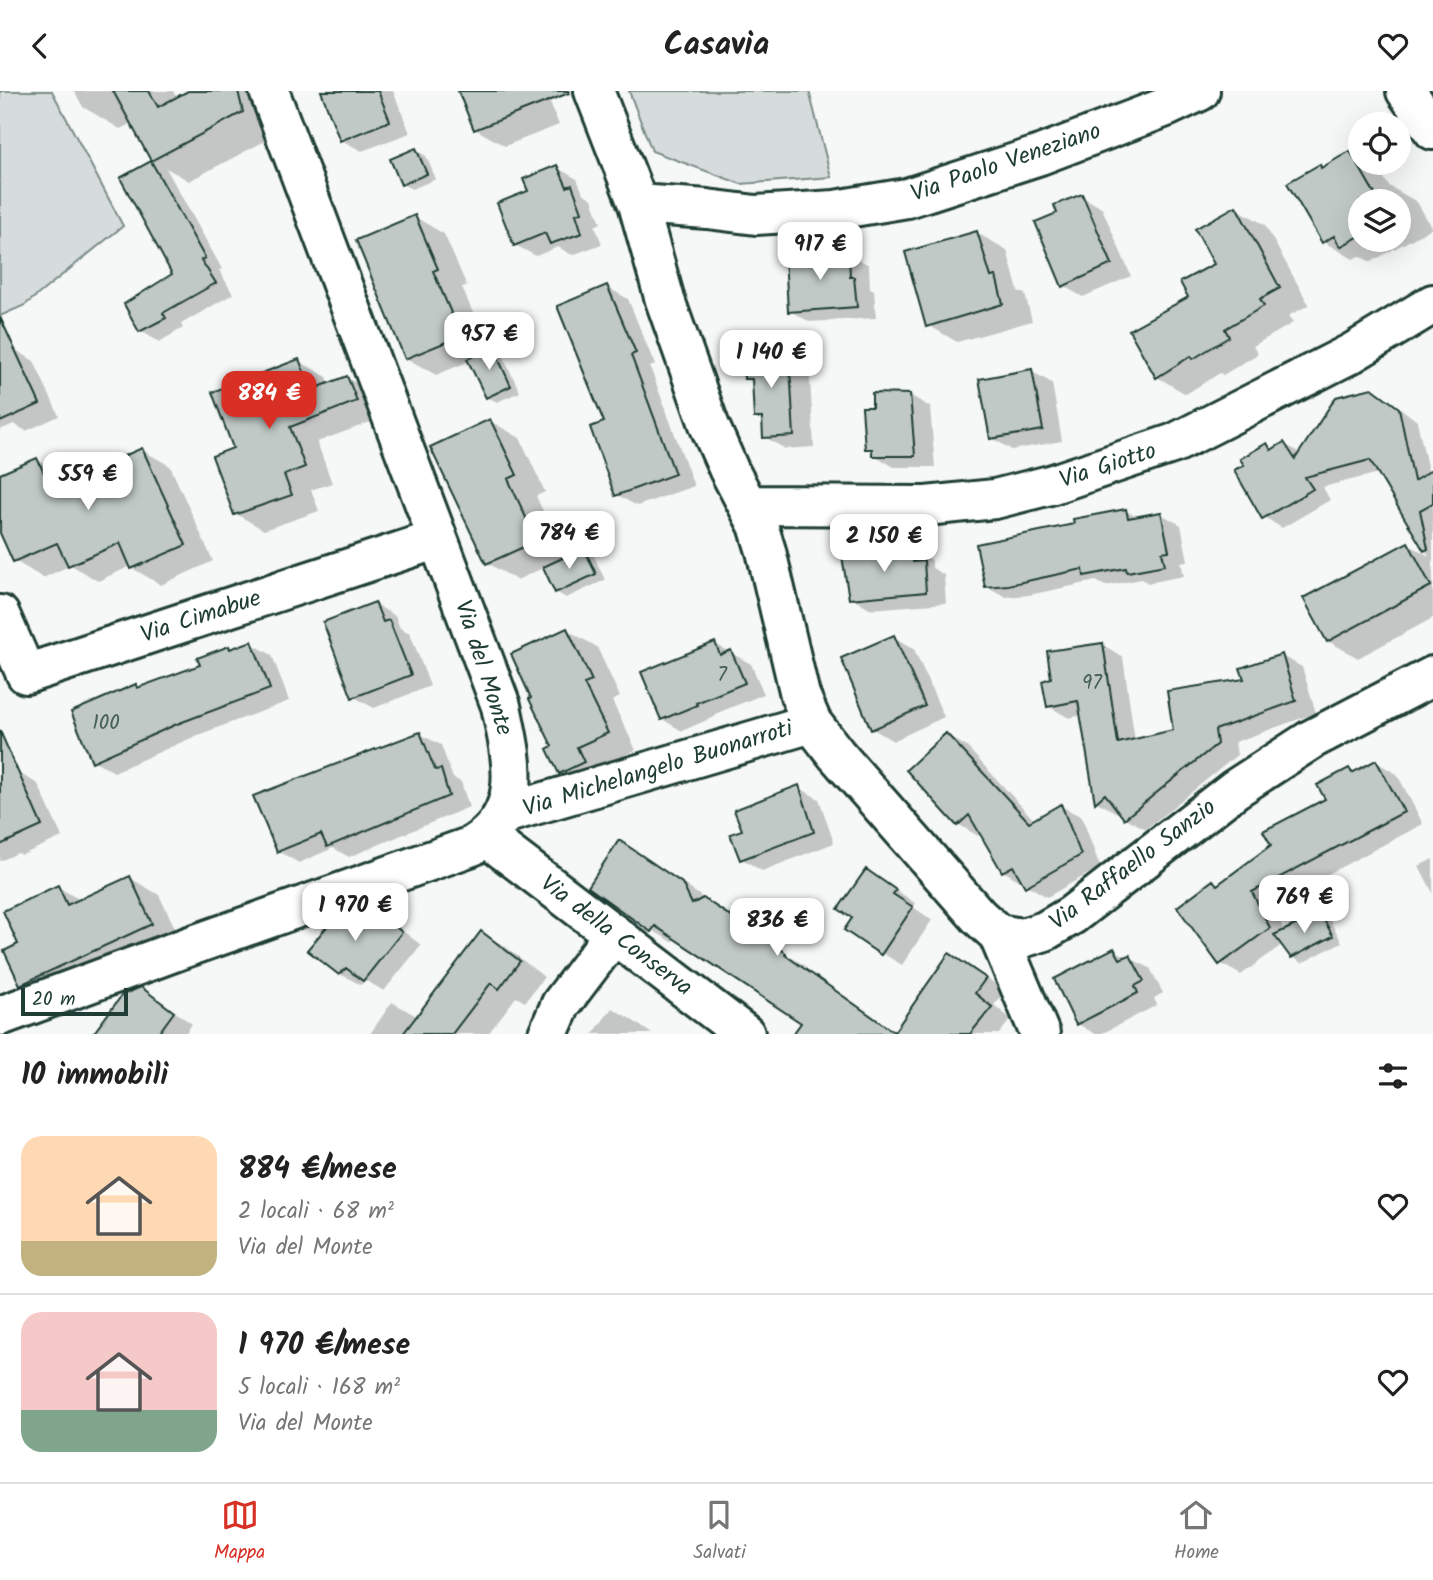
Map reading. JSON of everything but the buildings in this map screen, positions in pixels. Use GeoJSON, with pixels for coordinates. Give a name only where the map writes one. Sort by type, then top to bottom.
{"type":"FeatureCollection","features":[{"type":"Feature","properties":{"kind":"street","name":"Via del Monte"},"geometry":{"type":"LineString","coordinates":[[270,91],[501,706],[510,751],[511,785],[509,801],[495,826]]}},
{"type":"Feature","properties":{"kind":"street"},"geometry":{"type":"LineString","coordinates":[[594,91],[638,204],[665,300],[710,427],[758,525],[800,695],[812,723],[979,917],[998,934],[1040,1034]]}},
{"type":"Feature","properties":{"kind":"street","name":"Via Paolo Veneziano"},"geometry":{"type":"LineString","coordinates":[[638,204],[756,215],[835,210],[907,198],[1040,155],[1166,107],[1200,91]]}},
{"type":"Feature","properties":{"kind":"street"},"geometry":{"type":"LineString","coordinates":[[1406,91],[1433,130]]}},
{"type":"Feature","properties":{"kind":"street","name":"Via Giotto"},"geometry":{"type":"LineString","coordinates":[[749,505],[926,506],[995,499],[1050,485],[1175,443],[1352,353],[1433,304]]}},
{"type":"Feature","properties":{"kind":"street","name":"Via Cimabue"},"geometry":{"type":"LineString","coordinates":[[0,615],[26,674],[439,539]]}},
{"type":"Feature","properties":{"kind":"street","name":"Via Raffaello Sanzio"},"geometry":{"type":"LineString","coordinates":[[998,934],[1022,938],[1045,931],[1072,915],[1235,789],[1312,739],[1433,676]]}},
{"type":"Feature","properties":{"kind":"street","name":"Via Michelangelo Buonarroti"},"geometry":{"type":"LineString","coordinates":[[495,826],[812,723]]}},
{"type":"Feature","properties":{"kind":"street"},"geometry":{"type":"LineString","coordinates":[[0,1016],[472,846],[495,826]]}},
{"type":"Feature","properties":{"kind":"street","name":"Via della Conserva"},"geometry":{"type":"LineString","coordinates":[[495,826],[614,934],[745,1034]]}},
{"type":"Feature","properties":{"kind":"street"},"geometry":{"type":"LineString","coordinates":[[548,1034],[561,1004],[614,934]]}},
{"type":"Feature","properties":{"kind":"shaded area"},"geometry":{"type":"Polygon","coordinates":[[[0,91],[52,91],[123,226],[25,305],[0,316],[0,91]]]}},
{"type":"Feature","properties":{"kind":"shaded area"},"geometry":{"type":"Polygon","coordinates":[[[629,91],[809,91],[831,177],[741,184],[652,151],[629,91]]]}}]}
